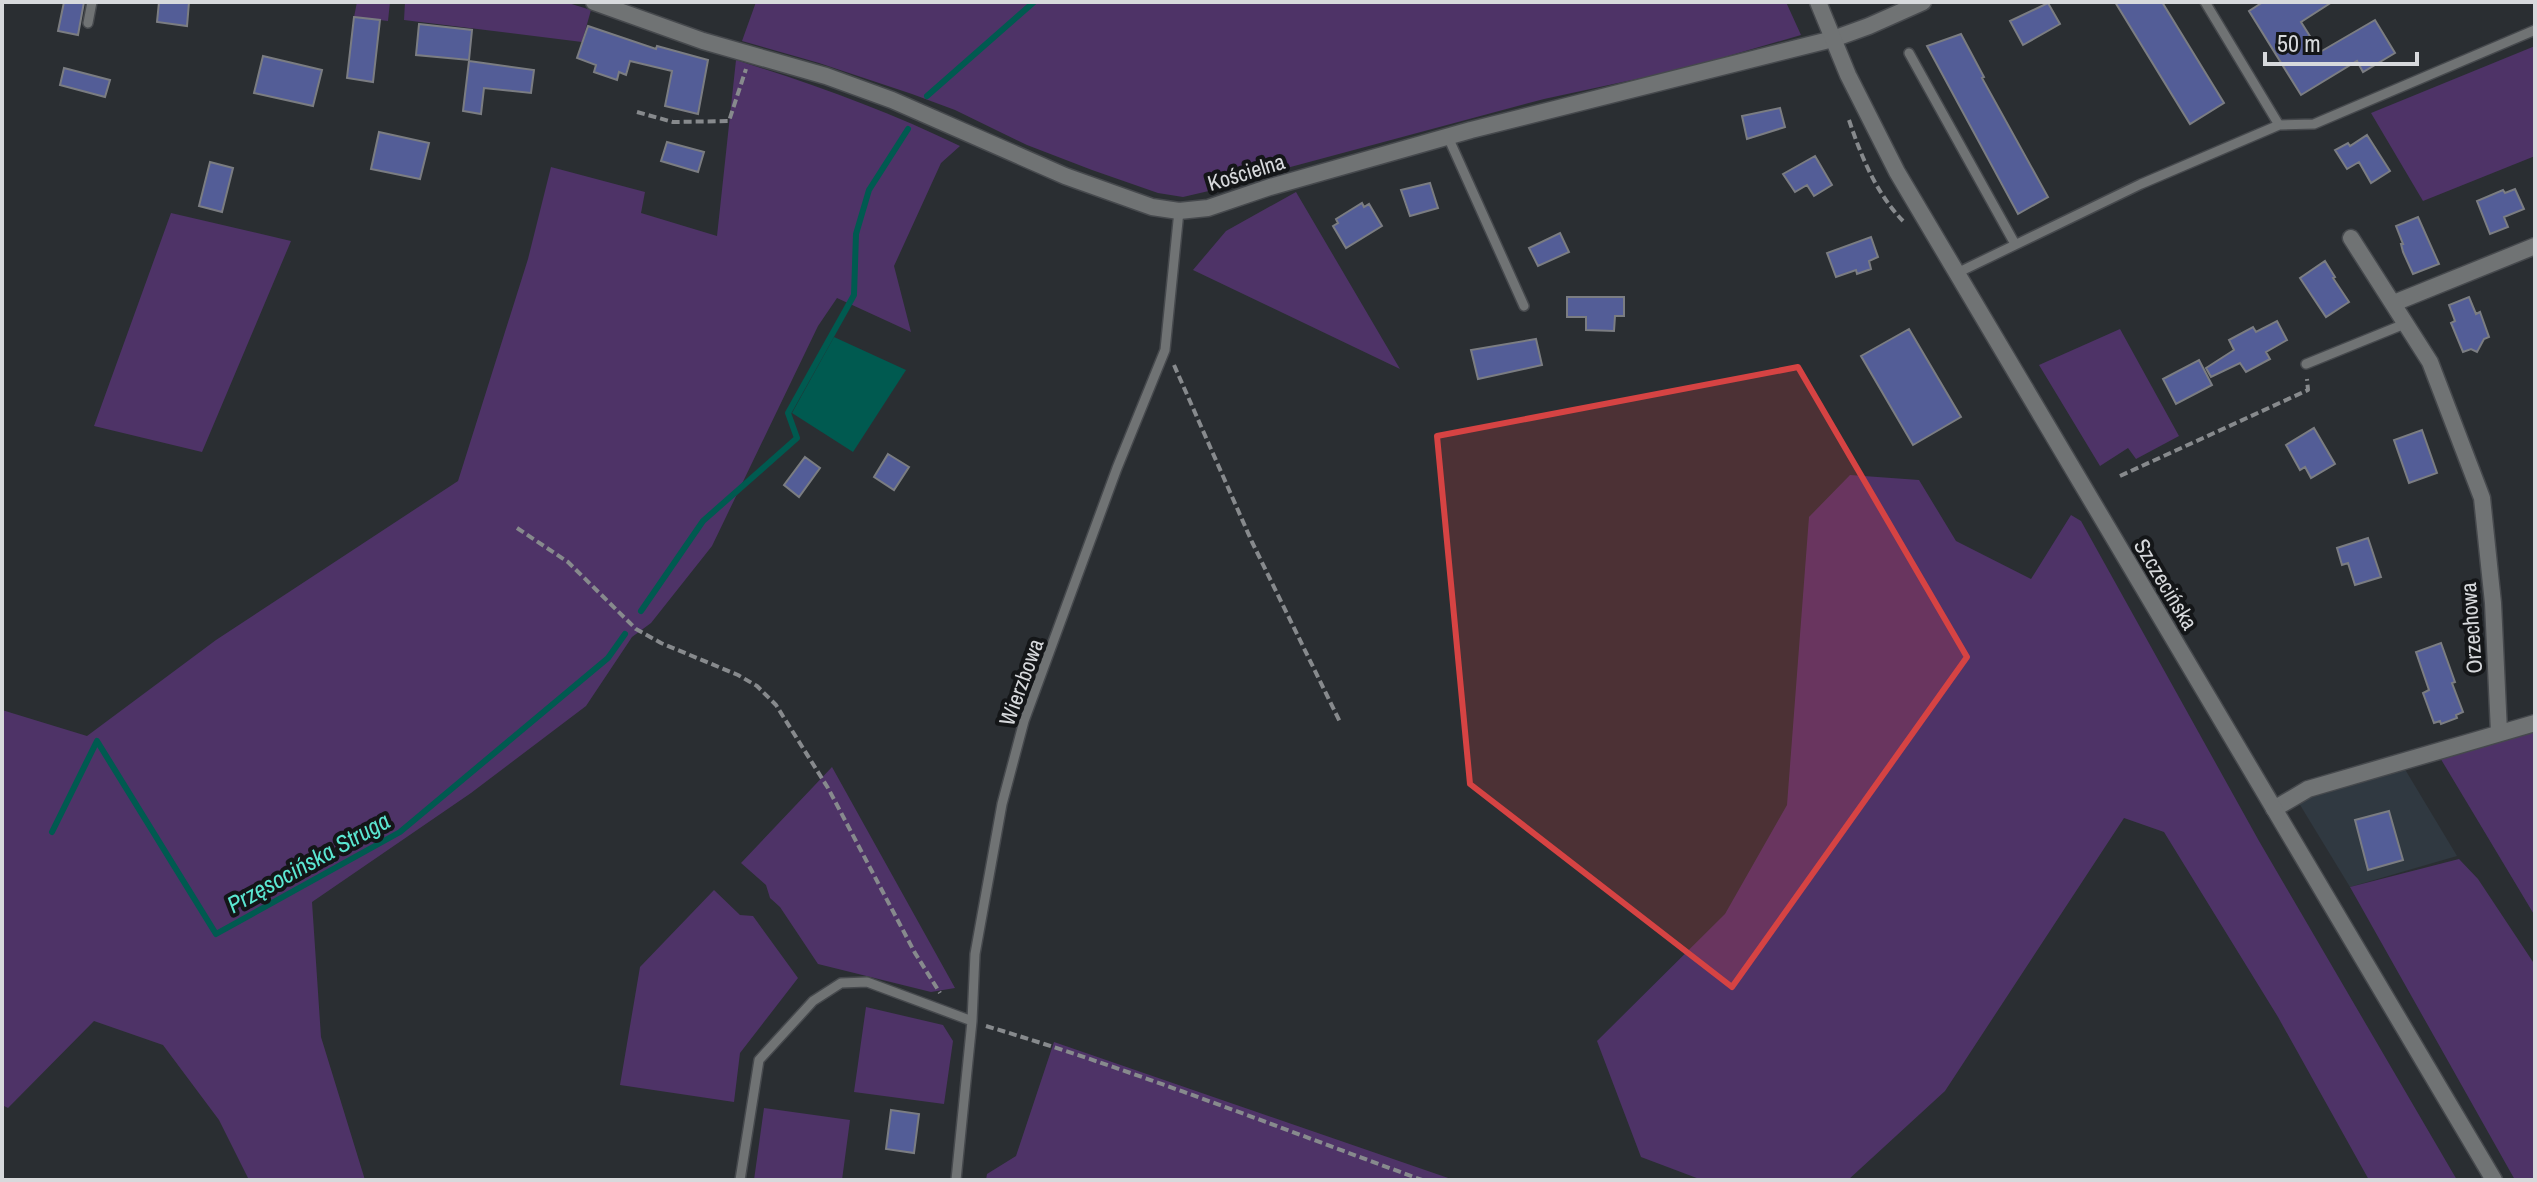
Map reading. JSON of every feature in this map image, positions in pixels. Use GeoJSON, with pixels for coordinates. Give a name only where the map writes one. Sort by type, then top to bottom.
{"type":"FeatureCollection","features":[{"type":"Feature","properties":{"kind":"street","name":"Kościelna"},"geometry":{"type":"LineString","coordinates":[[594,2],[703,41],[826,76],[892,100],[1065,176],[1152,207],[1179,211],[1208,208],[1270,187],[1448,137],[1833,39],[1923,2]]}},
{"type":"Feature","properties":{"kind":"street","name":"Szczecińska"},"geometry":{"type":"LineString","coordinates":[[1818,2],[1890,159],[2494,1180]]}},
{"type":"Feature","properties":{"kind":"street","name":"Orzechowa"},"geometry":{"type":"LineString","coordinates":[[2351,238],[2430,362],[2482,498],[2493,603],[2499,732]]}},
{"type":"Feature","properties":{"kind":"street"},"geometry":{"type":"LineString","coordinates":[[2394,303],[2535,246]]}},
{"type":"Feature","properties":{"kind":"street"},"geometry":{"type":"LineString","coordinates":[[2274,809],[2308,789],[2535,723]]}},
{"type":"Feature","properties":{"kind":"lane"},"geometry":{"type":"LineString","coordinates":[[88,23],[92,2]]}},
{"type":"Feature","properties":{"kind":"lane"},"geometry":{"type":"LineString","coordinates":[[2205,2],[2279,125]]}},
{"type":"Feature","properties":{"kind":"lane"},"geometry":{"type":"LineString","coordinates":[[1957,273],[2141,184],[2279,125],[2314,124],[2535,30]]}},
{"type":"Feature","properties":{"kind":"lane"},"geometry":{"type":"LineString","coordinates":[[1909,53],[2015,244]]}},
{"type":"Feature","properties":{"kind":"lane"},"geometry":{"type":"LineString","coordinates":[[1448,137],[1524,306]]}},
{"type":"Feature","properties":{"kind":"lane","name":"Wierzbowa"},"geometry":{"type":"LineString","coordinates":[[956,1180],[972,1021],[975,954],[1002,804],[1024,721],[1117,468],[1165,350],[1179,211]]}},
{"type":"Feature","properties":{"kind":"lane"},"geometry":{"type":"LineString","coordinates":[[2306,364],[2407,323]]}},
{"type":"Feature","properties":{"kind":"lane"},"geometry":{"type":"LineString","coordinates":[[740,1180],[759,1060],[813,1001],[841,983],[867,982],[972,1021]]}},
{"type":"Feature","properties":{"kind":"path"},"geometry":{"type":"LineString","coordinates":[[637,112],[673,122],[729,121],[750,55]]}},
{"type":"Feature","properties":{"kind":"path"},"geometry":{"type":"LineString","coordinates":[[1165,350],[1177,370],[1252,542],[1340,722]]}},
{"type":"Feature","properties":{"kind":"path"},"geometry":{"type":"LineString","coordinates":[[2120,476],[2308,390],[2306,364]]}},
{"type":"Feature","properties":{"kind":"path"},"geometry":{"type":"LineString","coordinates":[[517,528],[568,562],[636,629],[661,643],[738,675],[757,686],[776,705],[828,788],[915,953],[954,1014]]}},
{"type":"Feature","properties":{"kind":"path"},"geometry":{"type":"LineString","coordinates":[[972,1021],[1049,1044],[1273,1123],[1422,1180]]}},
{"type":"Feature","properties":{"kind":"highlighted area"},"geometry":{"type":"Polygon","coordinates":[[[1798,367],[1967,657],[1732,987],[1470,784],[1437,436],[1798,367]]]}},
{"type":"Feature","properties":{"kind":"shaded area"},"geometry":{"type":"Polygon","coordinates":[[[357,2],[390,2],[388,21],[354,17],[357,2]]]}},
{"type":"Feature","properties":{"kind":"shaded area"},"geometry":{"type":"Polygon","coordinates":[[[405,2],[565,2],[591,10],[582,42],[404,20],[405,2]]]}},
{"type":"Feature","properties":{"kind":"shaded area"},"geometry":{"type":"Polygon","coordinates":[[[756,2],[1786,2],[1801,35],[1683,69],[1544,99],[1183,197],[1158,193],[1092,170],[912,94],[742,41],[756,2]]]}},
{"type":"Feature","properties":{"kind":"shaded area"},"geometry":{"type":"Polygon","coordinates":[[[2535,46],[2535,156],[2423,201],[2371,113],[2535,46]]]}},
{"type":"Feature","properties":{"kind":"shaded area"},"geometry":{"type":"Polygon","coordinates":[[[736,60],[850,99],[960,146],[941,163],[894,266],[911,332],[837,298],[818,326],[712,546],[651,623],[632,637],[586,706],[471,793],[312,902],[321,1037],[365,1180],[249,1180],[219,1120],[163,1045],[94,1021],[8,1108],[2,1105],[2,710],[87,736],[216,640],[458,481],[528,259],[551,167],[645,192],[641,213],[717,236],[736,60]]]}},
{"type":"Feature","properties":{"kind":"shaded area"},"geometry":{"type":"Polygon","coordinates":[[[1296,192],[1400,369],[1193,270],[1226,231],[1296,192]]]}},
{"type":"Feature","properties":{"kind":"shaded area"},"geometry":{"type":"Polygon","coordinates":[[[171,213],[291,241],[202,452],[94,426],[171,213]]]}},
{"type":"Feature","properties":{"kind":"shaded area"},"geometry":{"type":"Polygon","coordinates":[[[2120,329],[2179,436],[2136,459],[2128,448],[2100,466],[2039,365],[2120,329]]]}},
{"type":"Feature","properties":{"kind":"shaded area"},"geometry":{"type":"Polygon","coordinates":[[[834,337],[906,370],[853,452],[792,413],[834,337]]]}},
{"type":"Feature","properties":{"kind":"shaded area"},"geometry":{"type":"Polygon","coordinates":[[[1850,475],[1919,480],[1956,541],[2031,579],[2071,515],[2081,521],[2259,841],[2457,1180],[2369,1180],[2278,1017],[2164,832],[2124,818],[1945,1091],[1848,1180],[1702,1180],[1641,1157],[1597,1041],[1725,914],[1787,805],[1809,517],[1850,475]]]}},
{"type":"Feature","properties":{"kind":"shaded area"},"geometry":{"type":"Polygon","coordinates":[[[2535,732],[2535,916],[2439,756],[2535,732]]]}},
{"type":"Feature","properties":{"kind":"shaded area"},"geometry":{"type":"Polygon","coordinates":[[[2403,766],[2457,856],[2350,887],[2294,795],[2403,766]]]}},
{"type":"Feature","properties":{"kind":"shaded area"},"geometry":{"type":"Polygon","coordinates":[[[832,767],[955,988],[931,992],[818,964],[780,907],[770,898],[766,885],[741,863],[832,767]]]}},
{"type":"Feature","properties":{"kind":"shaded area"},"geometry":{"type":"Polygon","coordinates":[[[2459,859],[2478,879],[2535,965],[2535,1180],[2515,1180],[2350,887],[2459,859]]]}},
{"type":"Feature","properties":{"kind":"shaded area"},"geometry":{"type":"Polygon","coordinates":[[[714,890],[740,915],[753,916],[798,978],[740,1053],[734,1102],[620,1085],[640,967],[714,890]]]}},
{"type":"Feature","properties":{"kind":"shaded area"},"geometry":{"type":"Polygon","coordinates":[[[866,1007],[943,1025],[953,1041],[944,1104],[854,1092],[866,1007]]]}},
{"type":"Feature","properties":{"kind":"shaded area"},"geometry":{"type":"Polygon","coordinates":[[[1054,1042],[1454,1180],[986,1180],[987,1174],[1016,1156],[1054,1042]]]}},
{"type":"Feature","properties":{"kind":"shaded area"},"geometry":{"type":"Polygon","coordinates":[[[764,1108],[850,1120],[842,1180],[754,1180],[764,1108]]]}},
{"type":"Feature","properties":{"kind":"building"},"geometry":{"type":"Polygon","coordinates":[[[64,2],[84,2],[78,35],[58,31],[64,2]]]}},
{"type":"Feature","properties":{"kind":"building"},"geometry":{"type":"Polygon","coordinates":[[[159,2],[189,2],[187,26],[157,22],[159,2]]]}},
{"type":"Feature","properties":{"kind":"building"},"geometry":{"type":"Polygon","coordinates":[[[2115,2],[2162,2],[2224,103],[2190,124],[2115,2]]]}},
{"type":"Feature","properties":{"kind":"building"},"geometry":{"type":"Polygon","coordinates":[[[2263,2],[2332,2],[2301,22],[2320,52],[2375,20],[2395,53],[2363,72],[2357,61],[2301,95],[2249,11],[2263,2]]]}},
{"type":"Feature","properties":{"kind":"building"},"geometry":{"type":"Polygon","coordinates":[[[2048,3],[2060,24],[2023,45],[2010,21],[2048,3]]]}},
{"type":"Feature","properties":{"kind":"building"},"geometry":{"type":"Polygon","coordinates":[[[354,17],[380,20],[373,82],[347,78],[354,17]]]}},
{"type":"Feature","properties":{"kind":"building"},"geometry":{"type":"Polygon","coordinates":[[[419,24],[472,30],[469,60],[416,55],[419,24]]]}},
{"type":"Feature","properties":{"kind":"building"},"geometry":{"type":"Polygon","coordinates":[[[588,26],[656,49],[657,46],[708,60],[698,114],[665,106],[672,71],[630,61],[626,75],[619,72],[617,80],[594,72],[596,65],[577,58],[588,26]]]}},
{"type":"Feature","properties":{"kind":"building"},"geometry":{"type":"Polygon","coordinates":[[[1961,34],[2048,197],[2018,214],[1927,46],[1961,34]]]}},
{"type":"Feature","properties":{"kind":"building"},"geometry":{"type":"Polygon","coordinates":[[[263,56],[322,70],[313,106],[254,93],[263,56]]]}},
{"type":"Feature","properties":{"kind":"building"},"geometry":{"type":"Polygon","coordinates":[[[469,61],[534,70],[531,93],[484,88],[481,114],[463,111],[469,61]]]}},
{"type":"Feature","properties":{"kind":"building"},"geometry":{"type":"Polygon","coordinates":[[[64,68],[110,80],[105,97],[60,85],[64,68]]]}},
{"type":"Feature","properties":{"kind":"building"},"geometry":{"type":"Polygon","coordinates":[[[1780,108],[1785,127],[1747,139],[1742,116],[1780,108]]]}},
{"type":"Feature","properties":{"kind":"building"},"geometry":{"type":"Polygon","coordinates":[[[379,132],[429,143],[420,179],[371,169],[379,132]]]}},
{"type":"Feature","properties":{"kind":"building"},"geometry":{"type":"Polygon","coordinates":[[[2367,135],[2390,171],[2371,183],[2359,162],[2347,169],[2335,150],[2348,143],[2350,146],[2367,135]]]}},
{"type":"Feature","properties":{"kind":"building"},"geometry":{"type":"Polygon","coordinates":[[[667,142],[704,152],[698,172],[661,161],[667,142]]]}},
{"type":"Feature","properties":{"kind":"building"},"geometry":{"type":"Polygon","coordinates":[[[1815,156],[1832,185],[1814,196],[1807,185],[1795,192],[1783,174],[1815,156]]]}},
{"type":"Feature","properties":{"kind":"building"},"geometry":{"type":"Polygon","coordinates":[[[210,162],[233,168],[222,212],[199,206],[210,162]]]}},
{"type":"Feature","properties":{"kind":"building"},"geometry":{"type":"Polygon","coordinates":[[[1430,183],[1438,208],[1410,216],[1401,190],[1430,183]]]}},
{"type":"Feature","properties":{"kind":"building"},"geometry":{"type":"Polygon","coordinates":[[[2515,189],[2524,209],[2504,217],[2508,227],[2490,234],[2477,201],[2503,190],[2505,193],[2515,189]]]}},
{"type":"Feature","properties":{"kind":"building"},"geometry":{"type":"Polygon","coordinates":[[[1362,203],[1364,207],[1369,204],[1382,226],[1346,248],[1333,226],[1338,223],[1336,219],[1362,203]]]}},
{"type":"Feature","properties":{"kind":"building"},"geometry":{"type":"Polygon","coordinates":[[[2418,217],[2439,264],[2413,274],[2396,226],[2418,217]]]}},
{"type":"Feature","properties":{"kind":"building"},"geometry":{"type":"Polygon","coordinates":[[[1560,233],[1569,252],[1538,266],[1529,248],[1560,233]]]}},
{"type":"Feature","properties":{"kind":"building"},"geometry":{"type":"Polygon","coordinates":[[[1871,237],[1878,257],[1869,261],[1871,269],[1836,277],[1827,253],[1871,237]]]}},
{"type":"Feature","properties":{"kind":"building"},"geometry":{"type":"Polygon","coordinates":[[[2325,261],[2349,302],[2326,317],[2300,278],[2325,261]]]}},
{"type":"Feature","properties":{"kind":"building"},"geometry":{"type":"Polygon","coordinates":[[[1567,297],[1624,297],[1624,316],[1615,316],[1614,331],[1586,330],[1586,317],[1567,317],[1567,297]]]}},
{"type":"Feature","properties":{"kind":"building"},"geometry":{"type":"Polygon","coordinates":[[[2469,297],[2476,314],[2480,312],[2489,337],[2484,339],[2477,352],[2471,349],[2463,352],[2451,323],[2455,321],[2449,305],[2469,297]]]}},
{"type":"Feature","properties":{"kind":"building"},"geometry":{"type":"Polygon","coordinates":[[[2277,321],[2287,340],[2266,352],[2270,359],[2246,372],[2240,363],[2211,377],[2206,368],[2234,350],[2229,340],[2253,327],[2256,332],[2277,321]]]}},
{"type":"Feature","properties":{"kind":"building"},"geometry":{"type":"Polygon","coordinates":[[[1909,329],[1961,417],[1913,445],[1861,356],[1909,329]]]}},
{"type":"Feature","properties":{"kind":"building"},"geometry":{"type":"Polygon","coordinates":[[[1536,339],[1542,365],[1478,379],[1471,350],[1536,339]]]}},
{"type":"Feature","properties":{"kind":"building"},"geometry":{"type":"Polygon","coordinates":[[[2199,360],[2212,385],[2176,404],[2163,379],[2199,360]]]}},
{"type":"Feature","properties":{"kind":"building"},"geometry":{"type":"Polygon","coordinates":[[[2314,428],[2335,464],[2311,478],[2305,467],[2300,470],[2286,445],[2314,428]]]}},
{"type":"Feature","properties":{"kind":"building"},"geometry":{"type":"Polygon","coordinates":[[[2422,430],[2437,473],[2409,483],[2394,440],[2422,430]]]}},
{"type":"Feature","properties":{"kind":"building"},"geometry":{"type":"Polygon","coordinates":[[[888,454],[909,467],[894,490],[874,477],[888,454]]]}},
{"type":"Feature","properties":{"kind":"building"},"geometry":{"type":"Polygon","coordinates":[[[805,457],[820,468],[799,497],[784,485],[805,457]]]}},
{"type":"Feature","properties":{"kind":"building"},"geometry":{"type":"Polygon","coordinates":[[[2368,538],[2381,577],[2355,585],[2348,563],[2342,565],[2337,548],[2368,538]]]}},
{"type":"Feature","properties":{"kind":"building"},"geometry":{"type":"Polygon","coordinates":[[[2441,643],[2463,712],[2441,724],[2440,721],[2434,723],[2423,693],[2429,690],[2416,652],[2441,643]]]}},
{"type":"Feature","properties":{"kind":"building"},"geometry":{"type":"Polygon","coordinates":[[[2389,811],[2403,860],[2368,870],[2355,820],[2389,811]]]}},
{"type":"Feature","properties":{"kind":"building"},"geometry":{"type":"Polygon","coordinates":[[[891,1110],[919,1114],[914,1153],[886,1149],[891,1110]]]}},
{"type":"Feature","properties":{"kind":"waterway","name":"Przęsocińska Struga"},"geometry":{"type":"LineString","coordinates":[[927,96],[1034,2]]}},
{"type":"Feature","properties":{"kind":"waterway","name":"Przęsocińska Struga"},"geometry":{"type":"LineString","coordinates":[[641,611],[703,521],[797,438],[788,413],[854,295],[856,234],[869,190],[908,129]]}},
{"type":"Feature","properties":{"kind":"waterway","name":"Przęsocińska Struga"},"geometry":{"type":"LineString","coordinates":[[52,832],[97,741],[216,934],[400,832],[608,658],[625,634]]}}]}
